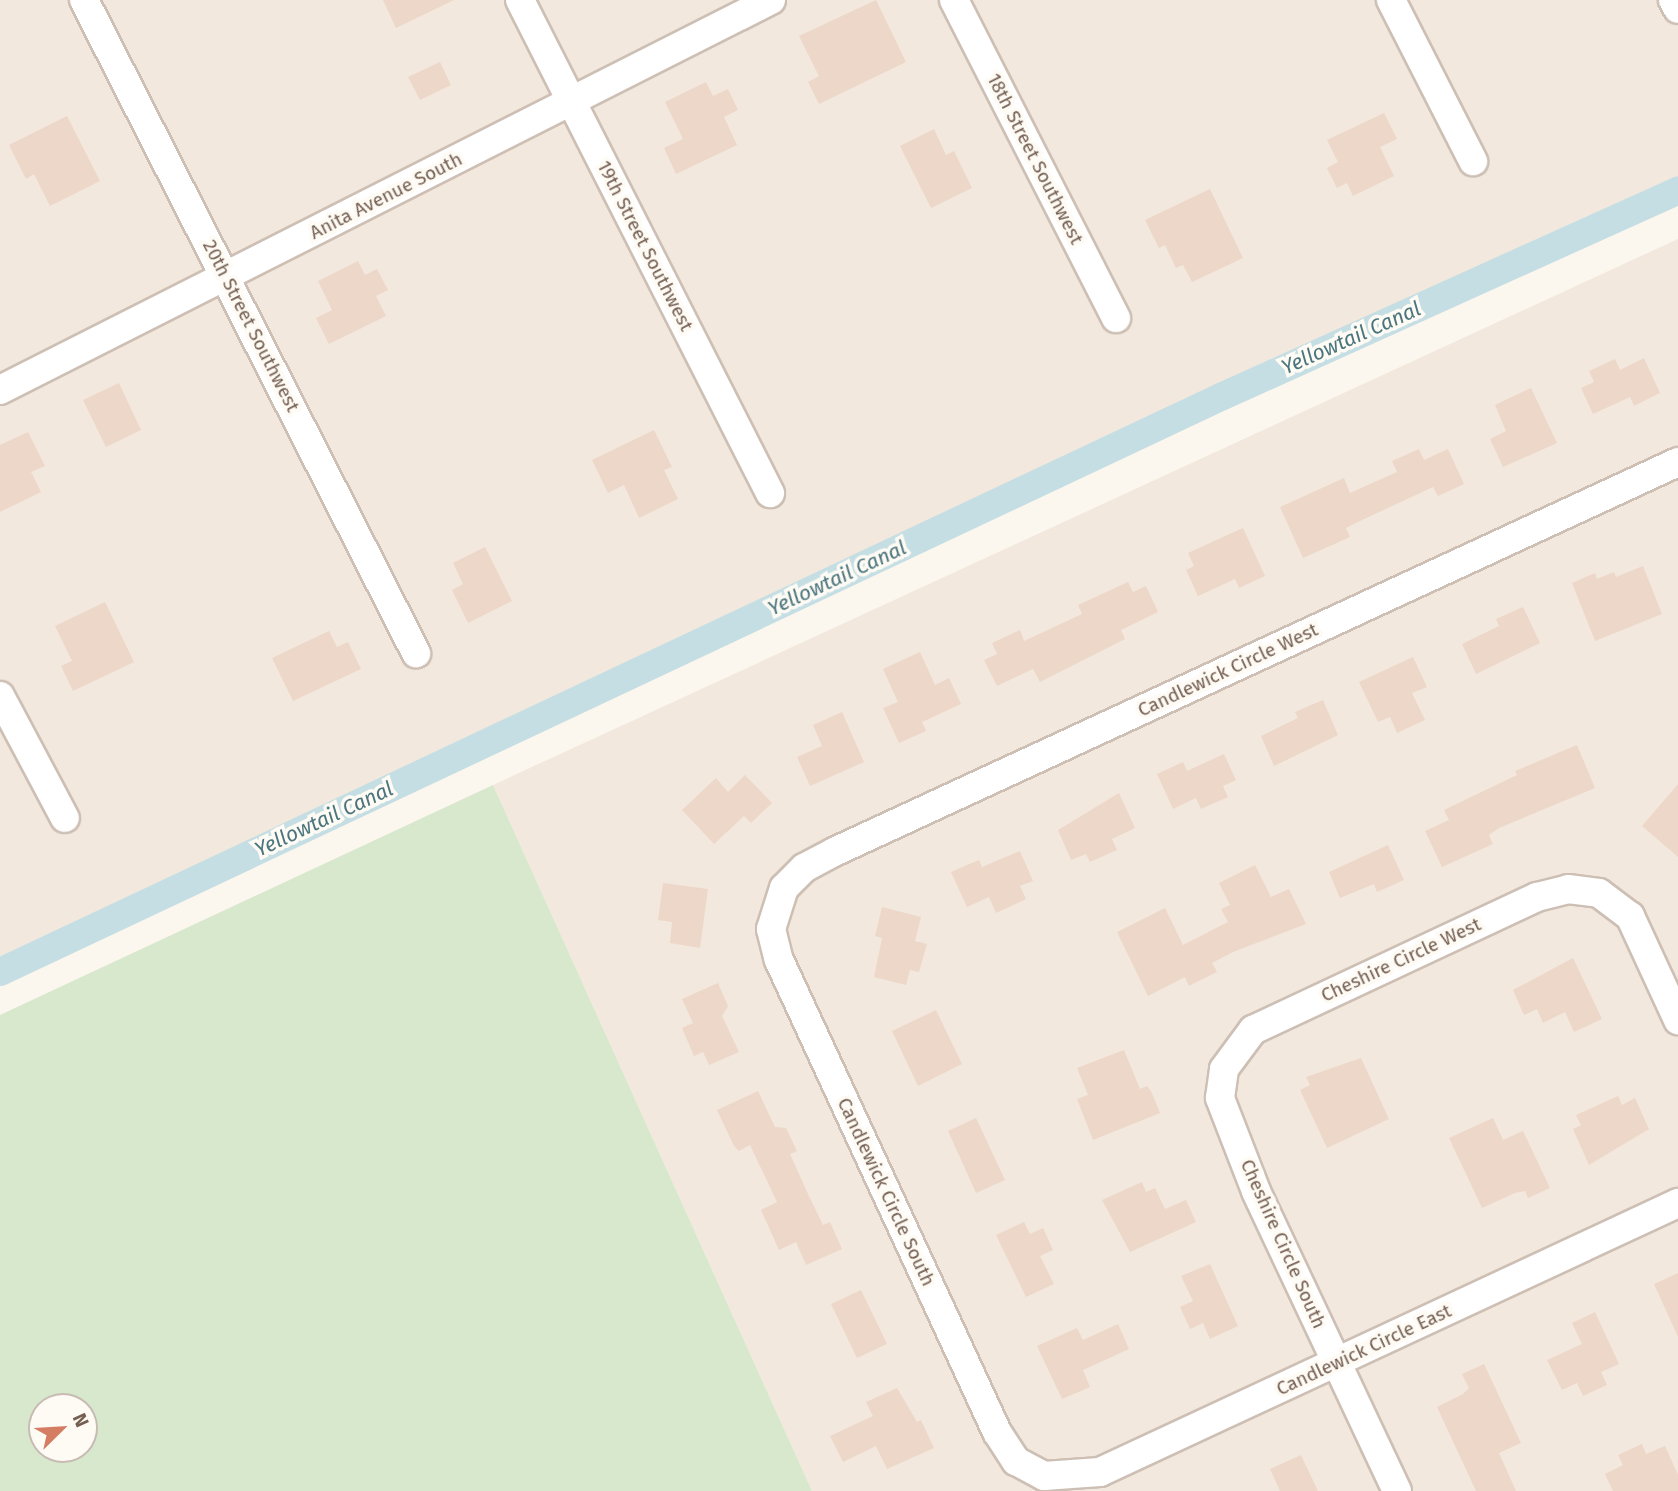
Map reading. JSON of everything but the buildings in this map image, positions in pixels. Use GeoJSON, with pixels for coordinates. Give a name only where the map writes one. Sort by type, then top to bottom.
{"type":"FeatureCollection","features":[{"type":"Feature","properties":{"kind":"street","name":"20th Street Southwest"},"geometry":{"type":"LineString","coordinates":[[84,0],[416,653]]}},
{"type":"Feature","properties":{"kind":"street","name":"19th Street Southwest"},"geometry":{"type":"LineString","coordinates":[[520,0],[770,493]]}},
{"type":"Feature","properties":{"kind":"street","name":"Anita Avenue South"},"geometry":{"type":"LineString","coordinates":[[0,390],[771,0]]}},
{"type":"Feature","properties":{"kind":"street","name":"18th Street Southwest"},"geometry":{"type":"LineString","coordinates":[[954,0],[1116,318]]}},
{"type":"Feature","properties":{"kind":"street"},"geometry":{"type":"LineString","coordinates":[[1391,0],[1473,161]]}},
{"type":"Feature","properties":{"kind":"street"},"geometry":{"type":"LineString","coordinates":[[1674,0],[1678,9]]}},
{"type":"Feature","properties":{"kind":"street","name":"Candlewick Circle West"},"geometry":{"type":"LineString","coordinates":[[784,888],[804,868],[836,851],[1678,462]]}},
{"type":"Feature","properties":{"kind":"street"},"geometry":{"type":"LineString","coordinates":[[0,696],[65,818]]}},
{"type":"Feature","properties":{"kind":"street","name":"Candlewick Circle South"},"geometry":{"type":"LineString","coordinates":[[784,888],[771,929],[779,960],[997,1432],[1016,1461],[1044,1476]]}},
{"type":"Feature","properties":{"kind":"street","name":"Cheshire Circle West"},"geometry":{"type":"LineString","coordinates":[[1224,1069],[1253,1030],[1537,897],[1568,889],[1599,893],[1630,916],[1678,1020]]}},
{"type":"Feature","properties":{"kind":"street","name":"Cheshire Circle South"},"geometry":{"type":"LineString","coordinates":[[1224,1069],[1220,1098],[1247,1168],[1397,1491]]}},
{"type":"Feature","properties":{"kind":"street","name":"Candlewick Circle East"},"geometry":{"type":"LineString","coordinates":[[1044,1476],[1100,1472],[1678,1203]]}},
{"type":"Feature","properties":{"kind":"shaded area"},"geometry":{"type":"Polygon","coordinates":[[[0,0],[1678,0],[1678,179],[0,962],[0,0]]]}},
{"type":"Feature","properties":{"kind":"shaded area"},"geometry":{"type":"Polygon","coordinates":[[[1678,239],[1678,1491],[812,1491],[493,785],[1678,239]]]}},
{"type":"Feature","properties":{"kind":"green space"},"geometry":{"type":"Polygon","coordinates":[[[493,785],[812,1491],[0,1491],[0,1015],[493,785]]]}},
{"type":"Feature","properties":{"kind":"waterway","name":"Yellowtail Canal"},"geometry":{"type":"LineString","coordinates":[[0,972],[1223,396],[1678,191]]}}]}
